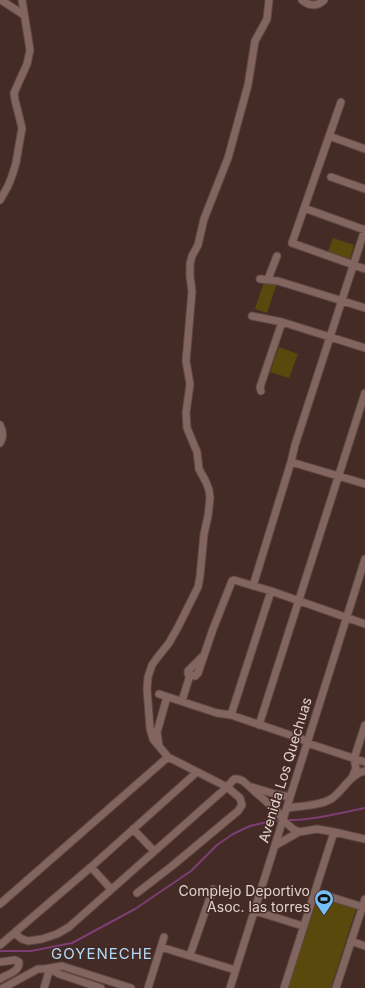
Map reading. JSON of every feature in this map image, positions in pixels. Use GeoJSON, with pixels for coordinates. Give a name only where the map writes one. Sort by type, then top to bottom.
{"type":"FeatureCollection","features":[{"type":"Feature","properties":{"kind":"street"},"geometry":{"type":"LineString","coordinates":[[1,0],[24,15]]}},
{"type":"Feature","properties":{"kind":"street"},"geometry":{"type":"LineString","coordinates":[[0,200],[8,186],[14,169],[22,128],[14,94],[30,56],[22,0]]}},
{"type":"Feature","properties":{"kind":"street"},"geometry":{"type":"LineString","coordinates":[[136,893],[172,866],[241,808],[242,802],[240,798],[227,787],[168,757],[153,739],[147,703],[147,689],[148,678],[152,665],[169,643],[175,632],[198,587],[200,576],[204,534],[210,498],[209,490],[200,469],[197,452],[187,428],[186,413],[190,384],[186,361],[192,291],[190,264],[192,256],[198,245],[204,220],[228,158],[248,85],[255,41],[267,19],[269,0]]}},
{"type":"Feature","properties":{"kind":"street"},"geometry":{"type":"LineString","coordinates":[[302,0],[308,4],[315,5],[324,0]]}},
{"type":"Feature","properties":{"kind":"street"},"geometry":{"type":"LineString","coordinates":[[341,102],[292,244],[365,269]]}},
{"type":"Feature","properties":{"kind":"street"},"geometry":{"type":"LineString","coordinates":[[329,136],[365,149]]}},
{"type":"Feature","properties":{"kind":"street"},"geometry":{"type":"LineString","coordinates":[[331,177],[365,189]]}},
{"type":"Feature","properties":{"kind":"street"},"geometry":{"type":"LineString","coordinates":[[253,586],[295,445],[365,230],[304,208]]}},
{"type":"Feature","properties":{"kind":"street"},"geometry":{"type":"LineString","coordinates":[[268,279],[277,256]]}},
{"type":"Feature","properties":{"kind":"street"},"geometry":{"type":"LineString","coordinates":[[260,278],[278,281],[365,308]]}},
{"type":"Feature","properties":{"kind":"street"},"geometry":{"type":"LineString","coordinates":[[252,316],[282,322],[365,348]]}},
{"type":"Feature","properties":{"kind":"street"},"geometry":{"type":"LineString","coordinates":[[262,391],[260,387],[282,322]]}},
{"type":"Feature","properties":{"kind":"street"},"geometry":{"type":"LineString","coordinates":[[259,725],[365,393]]}},
{"type":"Feature","properties":{"kind":"street"},"geometry":{"type":"LineString","coordinates":[[0,425],[3,436],[0,443]]}},
{"type":"Feature","properties":{"kind":"street"},"geometry":{"type":"LineString","coordinates":[[291,462],[365,484]]}},
{"type":"Feature","properties":{"kind":"street","name":"Avenida Los Quechuas"},"geometry":{"type":"LineString","coordinates":[[230,988],[365,559]]}},
{"type":"Feature","properties":{"kind":"street"},"geometry":{"type":"LineString","coordinates":[[182,701],[190,676],[187,673],[189,669],[205,654],[231,582],[234,580],[298,600],[365,624]]}},
{"type":"Feature","properties":{"kind":"street"},"geometry":{"type":"LineString","coordinates":[[231,715],[271,591]]}},
{"type":"Feature","properties":{"kind":"street"},"geometry":{"type":"LineString","coordinates":[[159,694],[217,713],[231,715],[302,739],[307,743],[365,762]]}},
{"type":"Feature","properties":{"kind":"street"},"geometry":{"type":"LineString","coordinates":[[159,746],[157,732],[167,697]]}},
{"type":"Feature","properties":{"kind":"street"},"geometry":{"type":"LineString","coordinates":[[352,778],[356,768],[354,759],[365,725]]}},
{"type":"Feature","properties":{"kind":"street"},"geometry":{"type":"LineString","coordinates":[[0,904],[168,757]]}},
{"type":"Feature","properties":{"kind":"street"},"geometry":{"type":"LineString","coordinates":[[287,808],[316,804],[330,799],[352,778],[365,771]]}},
{"type":"Feature","properties":{"kind":"street"},"geometry":{"type":"LineString","coordinates":[[0,945],[197,772]]}},
{"type":"Feature","properties":{"kind":"street"},"geometry":{"type":"LineString","coordinates":[[14,933],[22,939],[28,941],[42,939],[57,934],[69,927],[227,787],[234,779],[243,781],[248,785],[278,812],[283,820],[293,830],[299,832]]}},
{"type":"Feature","properties":{"kind":"street"},"geometry":{"type":"LineString","coordinates":[[248,785],[275,794],[290,797]]}},
{"type":"Feature","properties":{"kind":"street"},"geometry":{"type":"LineString","coordinates":[[133,829],[154,851]]}},
{"type":"Feature","properties":{"kind":"street"},"geometry":{"type":"LineString","coordinates":[[276,845],[299,832],[317,829],[365,840]]}},
{"type":"Feature","properties":{"kind":"street"},"geometry":{"type":"LineString","coordinates":[[284,988],[334,832]]}},
{"type":"Feature","properties":{"kind":"street"},"geometry":{"type":"LineString","coordinates":[[91,866],[112,889]]}},
{"type":"Feature","properties":{"kind":"street"},"geometry":{"type":"LineString","coordinates":[[190,955],[213,889]]}},
{"type":"Feature","properties":{"kind":"street"},"geometry":{"type":"LineString","coordinates":[[315,892],[362,907]]}},
{"type":"Feature","properties":{"kind":"street"},"geometry":{"type":"LineString","coordinates":[[336,988],[365,899]]}},
{"type":"Feature","properties":{"kind":"street"},"geometry":{"type":"LineString","coordinates":[[255,911],[303,926]]}},
{"type":"Feature","properties":{"kind":"street"},"geometry":{"type":"LineString","coordinates":[[148,988],[164,937]]}},
{"type":"Feature","properties":{"kind":"street"},"geometry":{"type":"LineString","coordinates":[[351,941],[365,946]]}},
{"type":"Feature","properties":{"kind":"street"},"geometry":{"type":"LineString","coordinates":[[161,947],[235,970]]}},
{"type":"Feature","properties":{"kind":"street"},"geometry":{"type":"LineString","coordinates":[[0,962],[15,960],[19,962],[20,965],[18,969],[0,979]]}},
{"type":"Feature","properties":{"kind":"street"},"geometry":{"type":"LineString","coordinates":[[3,988],[38,969],[62,966],[132,988]]}},
{"type":"Feature","properties":{"kind":"street"},"geometry":{"type":"LineString","coordinates":[[50,968],[59,974],[99,988]]}},
{"type":"Feature","properties":{"kind":"street"},"geometry":{"type":"LineString","coordinates":[[44,988],[50,968]]}},
{"type":"Feature","properties":{"kind":"shaded area"},"geometry":{"type":"Polygon","coordinates":[[[333,238],[354,245],[350,259],[328,252],[333,238]]]}},
{"type":"Feature","properties":{"kind":"shaded area"},"geometry":{"type":"Polygon","coordinates":[[[264,282],[277,283],[267,313],[255,309],[264,282]]]}},
{"type":"Feature","properties":{"kind":"shaded area"},"geometry":{"type":"Polygon","coordinates":[[[279,347],[298,354],[289,378],[270,372],[279,347]]]}},
{"type":"Feature","properties":{"kind":"shaded area"},"geometry":{"type":"Polygon","coordinates":[[[318,897],[356,909],[331,988],[288,988],[318,897]]]}},
{"type":"Feature","properties":{"kind":"waterway"},"geometry":{"type":"LineString","coordinates":[[287,820],[317,818],[365,808]]}},
{"type":"Feature","properties":{"kind":"waterway"},"geometry":{"type":"LineString","coordinates":[[0,951],[31,951],[72,943],[135,909],[191,871],[217,845],[233,834],[250,826],[281,820]]}},
{"type":"Feature","properties":{"kind":"place","name":"Complejo Deportivo Asoc. las torres"},"geometry":{"type":"Point","coordinates":[324,916]}},
{"type":"Feature","properties":{"kind":"district","name":"GOYENECHE"},"geometry":{"type":"Point","coordinates":[102,954]}}]}
